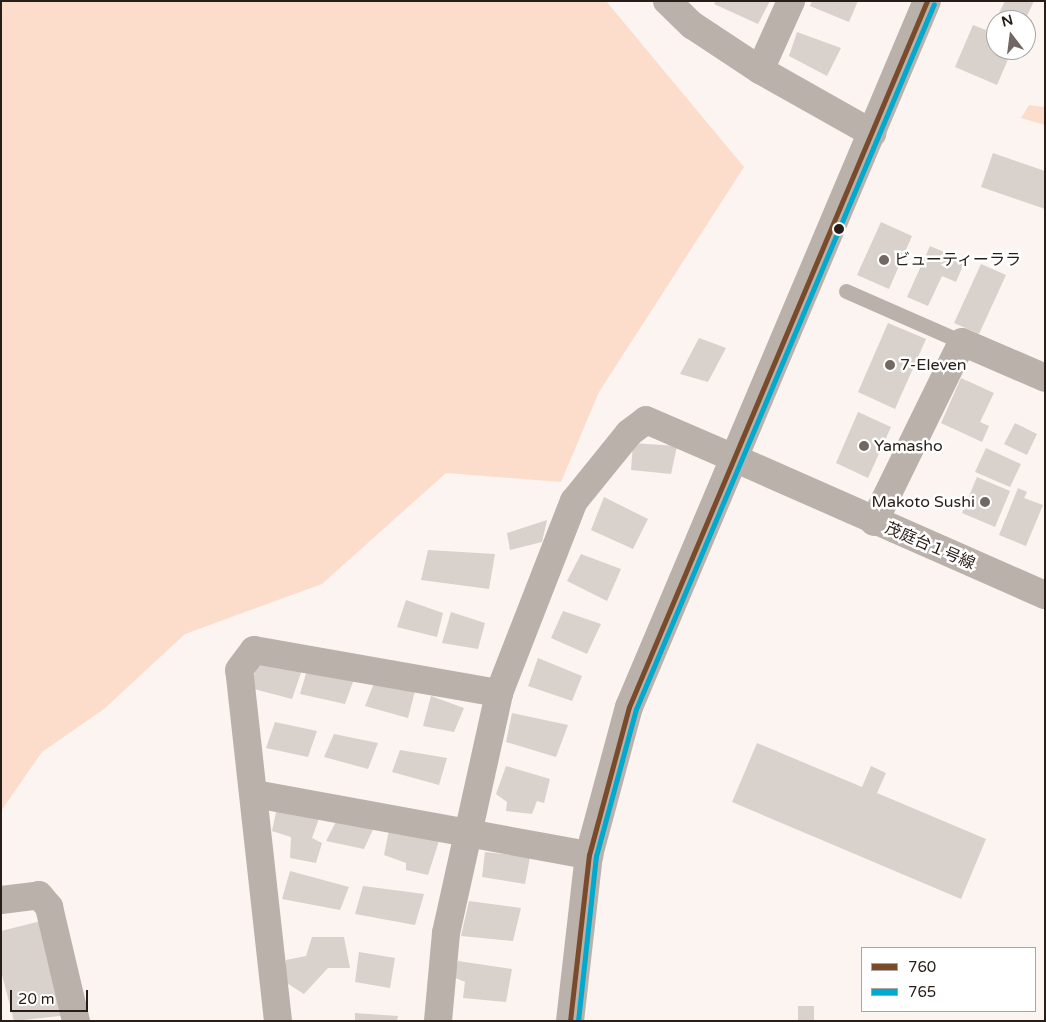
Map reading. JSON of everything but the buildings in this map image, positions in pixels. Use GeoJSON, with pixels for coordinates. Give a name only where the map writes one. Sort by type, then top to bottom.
{"type":"FeatureCollection","features":[{"type":"Feature","properties":{"kind":"street"},"geometry":{"type":"LineString","coordinates":[[667,1],[692,25],[760,70],[872,132]]}},
{"type":"Feature","properties":{"kind":"street"},"geometry":{"type":"LineString","coordinates":[[760,70],[791,1]]}},
{"type":"Feature","properties":{"kind":"street"},"geometry":{"type":"LineString","coordinates":[[570,1021],[589,855],[629,708],[927,1]]}},
{"type":"Feature","properties":{"kind":"street"},"geometry":{"type":"LineString","coordinates":[[874,522],[962,342],[1045,378]]}},
{"type":"Feature","properties":{"kind":"street","name":"茂庭台１号線"},"geometry":{"type":"LineString","coordinates":[[499,693],[574,501],[629,433],[646,420],[874,522],[1045,595]]}},
{"type":"Feature","properties":{"kind":"street"},"geometry":{"type":"LineString","coordinates":[[278,1021],[255,794],[238,670],[254,650],[499,693],[466,830],[446,933],[438,1021]]}},
{"type":"Feature","properties":{"kind":"street"},"geometry":{"type":"LineString","coordinates":[[255,794],[466,830],[589,855]]}},
{"type":"Feature","properties":{"kind":"street"},"geometry":{"type":"LineString","coordinates":[[1,900],[39,895],[49,907],[76,1021]]}},
{"type":"Feature","properties":{"kind":"lane"},"geometry":{"type":"LineString","coordinates":[[846,292],[962,342]]}},
{"type":"Feature","properties":{"kind":"shaded area"},"geometry":{"type":"Polygon","coordinates":[[[1,1],[606,1],[744,167],[599,392],[561,482],[446,473],[322,584],[185,634],[104,709],[42,752],[1,811],[1,1]]]}},
{"type":"Feature","properties":{"kind":"shaded area"},"geometry":{"type":"Polygon","coordinates":[[[1029,105],[1045,107],[1045,125],[1021,118],[1029,105]]]}},
{"type":"Feature","properties":{"kind":"transit line","name":"760"},"geometry":{"type":"LineString","coordinates":[[570,1021],[589,855],[629,707],[927,1]]}},
{"type":"Feature","properties":{"kind":"transit line","name":"765"},"geometry":{"type":"LineString","coordinates":[[578,1021],[596,856],[636,709],[934,4]]}},
{"type":"Feature","properties":{"kind":"place","name":"ビューティーララ"},"geometry":{"type":"Point","coordinates":[884,260]}},
{"type":"Feature","properties":{"kind":"place","name":"7-Eleven"},"geometry":{"type":"Point","coordinates":[890,365]}},
{"type":"Feature","properties":{"kind":"place","name":"Yamasho"},"geometry":{"type":"Point","coordinates":[864,446]}},
{"type":"Feature","properties":{"kind":"place","name":"Makoto Sushi"},"geometry":{"type":"Point","coordinates":[985,502]}}]}
